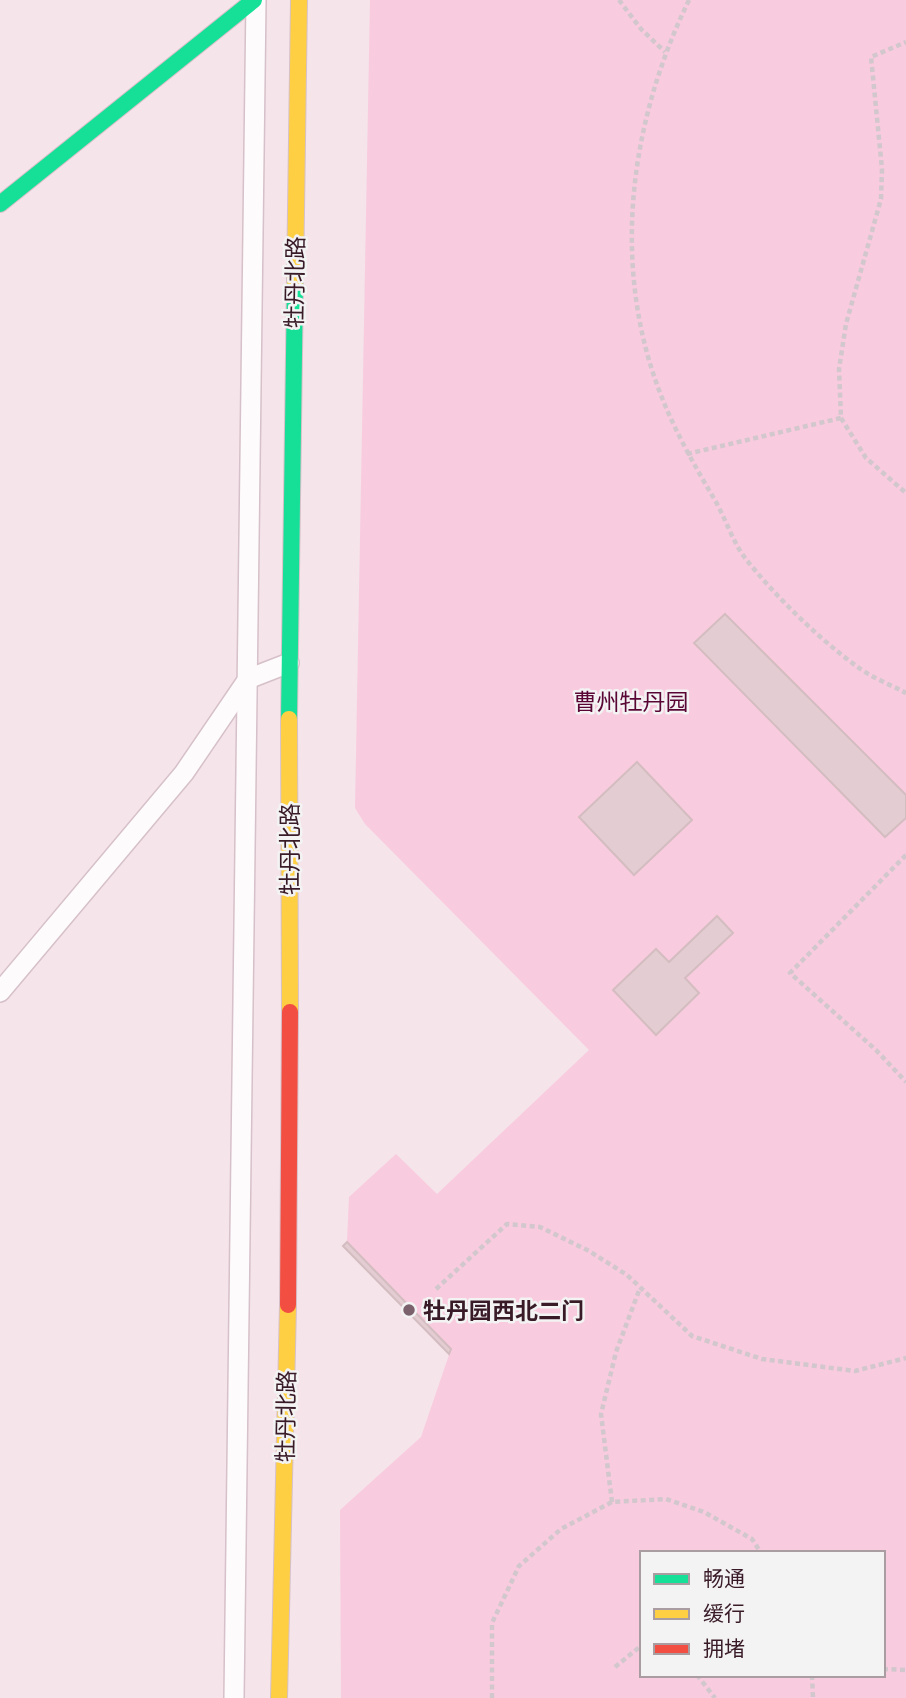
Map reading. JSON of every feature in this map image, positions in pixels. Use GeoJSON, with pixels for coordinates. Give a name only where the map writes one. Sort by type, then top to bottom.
{"type":"FeatureCollection","features":[{"type":"Feature","properties":{"kind":"street"},"geometry":{"type":"LineString","coordinates":[[0,204],[255,0]]}},
{"type":"Feature","properties":{"kind":"street","name":"牡丹北路"},"geometry":{"type":"LineString","coordinates":[[233,1698],[255,0]]}},
{"type":"Feature","properties":{"kind":"street","name":"牡丹北路"},"geometry":{"type":"LineString","coordinates":[[279,1698],[291,1185],[289,663],[299,0]]}},
{"type":"Feature","properties":{"kind":"street"},"geometry":{"type":"LineString","coordinates":[[0,992],[184,773],[248,679],[289,663]]}},
{"type":"Feature","properties":{"kind":"path"},"geometry":{"type":"LineString","coordinates":[[619,0],[641,29],[665,52]]}},
{"type":"Feature","properties":{"kind":"path"},"geometry":{"type":"LineString","coordinates":[[690,0],[665,52],[644,121],[632,194],[631,254],[639,312],[655,379],[687,454],[743,556],[782,599],[860,669],[906,693]]}},
{"type":"Feature","properties":{"kind":"path"},"geometry":{"type":"LineString","coordinates":[[906,41],[870,57],[882,169],[881,199],[846,324],[839,369],[841,418],[866,458],[906,493]]}},
{"type":"Feature","properties":{"kind":"path"},"geometry":{"type":"LineString","coordinates":[[687,454],[841,418]]}},
{"type":"Feature","properties":{"kind":"path"},"geometry":{"type":"LineString","coordinates":[[906,855],[790,973],[876,1050],[906,1082]]}},
{"type":"Feature","properties":{"kind":"path"},"geometry":{"type":"LineString","coordinates":[[436,1289],[507,1224],[540,1227],[589,1251],[640,1288],[692,1336],[762,1359],[855,1371],[906,1358]]}},
{"type":"Feature","properties":{"kind":"path"},"geometry":{"type":"LineString","coordinates":[[612,1502],[601,1414],[616,1352],[640,1288]]}},
{"type":"Feature","properties":{"kind":"path"},"geometry":{"type":"LineString","coordinates":[[492,1698],[492,1623],[519,1566],[561,1529],[612,1502],[666,1499],[704,1512],[752,1539],[760,1551]]}},
{"type":"Feature","properties":{"kind":"path"},"geometry":{"type":"LineString","coordinates":[[615,1667],[640,1647]]}},
{"type":"Feature","properties":{"kind":"path"},"geometry":{"type":"LineString","coordinates":[[885,1669],[906,1670]]}},
{"type":"Feature","properties":{"kind":"path"},"geometry":{"type":"LineString","coordinates":[[699,1677],[715,1698]]}},
{"type":"Feature","properties":{"kind":"path"},"geometry":{"type":"LineString","coordinates":[[812,1677],[813,1698]]}},
{"type":"Feature","properties":{"kind":"green space","name":"曹州牡丹园"},"geometry":{"type":"Polygon","coordinates":[[[370,0],[906,0],[906,1698],[341,1698],[340,1510],[421,1437],[451,1349],[347,1242],[349,1197],[396,1154],[437,1194],[589,1050],[365,824],[355,808],[370,0]]]}},
{"type":"Feature","properties":{"kind":"building"},"geometry":{"type":"Polygon","coordinates":[[[725,614],[906,795],[906,818],[885,837],[694,643],[725,614]]]}},
{"type":"Feature","properties":{"kind":"building"},"geometry":{"type":"Polygon","coordinates":[[[637,762],[692,820],[634,875],[579,817],[637,762]]]}},
{"type":"Feature","properties":{"kind":"building"},"geometry":{"type":"Polygon","coordinates":[[[717,916],[733,933],[685,978],[699,993],[656,1035],[613,990],[656,949],[669,962],[717,916]]]}},
{"type":"Feature","properties":{"kind":"building","name":"牡丹园西北二门"},"geometry":{"type":"Polygon","coordinates":[[[347,1242],[451,1349],[449,1354],[343,1246],[347,1242]]]}},
{"type":"Feature","properties":{"kind":"traffic: fast"},"geometry":{"type":"LineString","coordinates":[[0,204],[254,0]]}},
{"type":"Feature","properties":{"kind":"traffic: fast"},"geometry":{"type":"LineString","coordinates":[[289,719],[295,282]]}},
{"type":"Feature","properties":{"kind":"traffic: slow"},"geometry":{"type":"LineString","coordinates":[[295,282],[299,0]]}},
{"type":"Feature","properties":{"kind":"traffic: slow"},"geometry":{"type":"LineString","coordinates":[[289,719],[290,1012]]}},
{"type":"Feature","properties":{"kind":"traffic: slow"},"geometry":{"type":"LineString","coordinates":[[279,1698],[288,1305]]}},
{"type":"Feature","properties":{"kind":"traffic: jam"},"geometry":{"type":"LineString","coordinates":[[288,1305],[290,1012]]}},
{"type":"Feature","properties":{"kind":"place","name":"牡丹园西北二门"},"geometry":{"type":"Point","coordinates":[409,1310]}}]}
